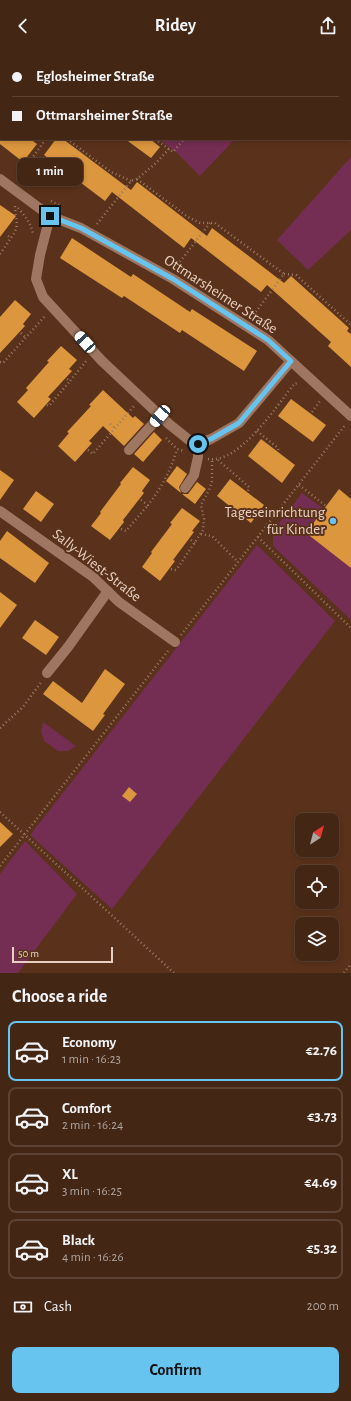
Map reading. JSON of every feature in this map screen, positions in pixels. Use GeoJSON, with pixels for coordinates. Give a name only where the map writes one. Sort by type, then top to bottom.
{"type":"FeatureCollection","features":[{"type":"Feature","properties":{"kind":"street","name":"Ottmarsheimer Straße"},"geometry":{"type":"LineString","coordinates":[[0,179],[50,216],[81,228],[160,272],[268,340],[288,365],[349,420]]}},
{"type":"Feature","properties":{"kind":"street"},"geometry":{"type":"LineString","coordinates":[[50,216],[40,255],[36,279],[43,296],[94,352],[160,416],[189,440],[198,444],[211,439],[239,423],[288,365]]}},
{"type":"Feature","properties":{"kind":"street"},"geometry":{"type":"LineString","coordinates":[[130,450],[160,416]]}},
{"type":"Feature","properties":{"kind":"street"},"geometry":{"type":"LineString","coordinates":[[185,488],[194,475],[198,457],[198,444]]}},
{"type":"Feature","properties":{"kind":"street","name":"Sally-Wiest-Straße"},"geometry":{"type":"LineString","coordinates":[[1,513],[93,577],[119,602],[175,642]]}},
{"type":"Feature","properties":{"kind":"street"},"geometry":{"type":"LineString","coordinates":[[47,673],[68,647],[108,591]]}},
{"type":"Feature","properties":{"kind":"path"},"geometry":{"type":"LineString","coordinates":[[68,140],[111,172],[131,181]]}},
{"type":"Feature","properties":{"kind":"path"},"geometry":{"type":"LineString","coordinates":[[156,140],[173,152],[183,140]]}},
{"type":"Feature","properties":{"kind":"path"},"geometry":{"type":"LineString","coordinates":[[97,225],[131,181],[138,179],[156,164],[169,149]]}},
{"type":"Feature","properties":{"kind":"path"},"geometry":{"type":"LineString","coordinates":[[138,179],[188,217],[200,223],[215,224],[284,274],[296,275],[351,325]]}},
{"type":"Feature","properties":{"kind":"path"},"geometry":{"type":"LineString","coordinates":[[0,254],[16,231],[18,225],[15,205]]}},
{"type":"Feature","properties":{"kind":"path"},"geometry":{"type":"LineString","coordinates":[[27,217],[47,226]]}},
{"type":"Feature","properties":{"kind":"path"},"geometry":{"type":"LineString","coordinates":[[174,270],[210,223]]}},
{"type":"Feature","properties":{"kind":"path"},"geometry":{"type":"LineString","coordinates":[[245,325],[284,274]]}},
{"type":"Feature","properties":{"kind":"path"},"geometry":{"type":"LineString","coordinates":[[0,362],[3,363],[52,307]]}},
{"type":"Feature","properties":{"kind":"path"},"geometry":{"type":"LineString","coordinates":[[21,333],[25,337]]}},
{"type":"Feature","properties":{"kind":"path"},"geometry":{"type":"LineString","coordinates":[[47,405],[50,406],[68,380],[94,352]]}},
{"type":"Feature","properties":{"kind":"path"},"geometry":{"type":"LineString","coordinates":[[171,569],[178,569],[203,530],[204,519],[201,505],[212,481],[212,460],[218,460],[238,450],[257,431],[294,384],[300,382],[288,365]]}},
{"type":"Feature","properties":{"kind":"path"},"geometry":{"type":"LineString","coordinates":[[315,396],[325,405]]}},
{"type":"Feature","properties":{"kind":"path"},"geometry":{"type":"LineString","coordinates":[[88,450],[93,454],[114,428],[142,398]]}},
{"type":"Feature","properties":{"kind":"path"},"geometry":{"type":"LineString","coordinates":[[312,412],[320,400]]}},
{"type":"Feature","properties":{"kind":"path"},"geometry":{"type":"LineString","coordinates":[[341,419],[349,420]]}},
{"type":"Feature","properties":{"kind":"path"},"geometry":{"type":"LineString","coordinates":[[110,424],[114,428]]}},
{"type":"Feature","properties":{"kind":"path"},"geometry":{"type":"LineString","coordinates":[[257,431],[278,448],[279,452]]}},
{"type":"Feature","properties":{"kind":"path"},"geometry":{"type":"LineString","coordinates":[[121,529],[126,531],[164,482],[172,465],[177,448]]}},
{"type":"Feature","properties":{"kind":"path"},"geometry":{"type":"LineString","coordinates":[[218,460],[249,487],[248,491]]}},
{"type":"Feature","properties":{"kind":"path"},"geometry":{"type":"LineString","coordinates":[[298,485],[326,506]]}},
{"type":"Feature","properties":{"kind":"path"},"geometry":{"type":"LineString","coordinates":[[141,500],[148,504]]}},
{"type":"Feature","properties":{"kind":"path"},"geometry":{"type":"LineString","coordinates":[[201,534],[212,536],[238,562]]}},
{"type":"Feature","properties":{"kind":"path"},"geometry":{"type":"LineString","coordinates":[[258,537],[351,628]]}},
{"type":"Feature","properties":{"kind":"path"},"geometry":{"type":"LineString","coordinates":[[191,540],[195,543]]}},
{"type":"Feature","properties":{"kind":"path"},"geometry":{"type":"LineString","coordinates":[[0,728],[23,706],[47,673]]}},
{"type":"Feature","properties":{"kind":"path"},"geometry":{"type":"LineString","coordinates":[[0,812],[174,973]]}},
{"type":"Feature","properties":{"kind":"path"},"geometry":{"type":"LineString","coordinates":[[344,973],[351,964]]}},
{"type":"Feature","properties":{"kind":"shaded area"},"geometry":{"type":"Polygon","coordinates":[[[159,140],[234,140],[200,176],[176,152],[159,140]]]}},
{"type":"Feature","properties":{"kind":"shaded area"},"geometry":{"type":"Polygon","coordinates":[[[351,157],[351,230],[308,270],[277,240],[351,157]]]}},
{"type":"Feature","properties":{"kind":"shaded area"},"geometry":{"type":"Polygon","coordinates":[[[302,493],[324,509],[306,533],[349,566],[351,564],[351,620],[273,546],[273,531],[302,493]]]}},
{"type":"Feature","properties":{"kind":"shaded area"},"geometry":{"type":"Polygon","coordinates":[[[257,545],[335,621],[112,909],[30,835],[257,545]]]}},
{"type":"Feature","properties":{"kind":"shaded area"},"geometry":{"type":"Polygon","coordinates":[[[43,722],[76,746],[68,751],[58,751],[44,741],[41,731],[43,722]]]}},
{"type":"Feature","properties":{"kind":"shaded area"},"geometry":{"type":"Polygon","coordinates":[[[25,841],[77,894],[18,973],[0,973],[0,874],[25,841]]]}},
{"type":"Feature","properties":{"kind":"building"},"geometry":{"type":"Polygon","coordinates":[[[0,140],[31,140],[37,144],[23,162],[0,144],[0,140]]]}},
{"type":"Feature","properties":{"kind":"building"},"geometry":{"type":"Polygon","coordinates":[[[55,140],[64,140],[131,190],[137,182],[207,236],[212,228],[284,283],[291,276],[349,328],[347,331],[351,334],[351,367],[328,346],[331,342],[267,285],[261,292],[191,238],[184,248],[112,192],[105,201],[44,155],[55,140]]]}},
{"type":"Feature","properties":{"kind":"building"},"geometry":{"type":"Polygon","coordinates":[[[126,140],[151,140],[160,147],[151,158],[126,140]]]}},
{"type":"Feature","properties":{"kind":"building"},"geometry":{"type":"Polygon","coordinates":[[[0,205],[16,216],[0,237],[0,205]]]}},
{"type":"Feature","properties":{"kind":"building"},"geometry":{"type":"Polygon","coordinates":[[[72,238],[131,277],[133,274],[190,312],[192,309],[257,351],[244,371],[182,330],[180,333],[124,296],[122,298],[60,258],[72,238]]]}},
{"type":"Feature","properties":{"kind":"building"},"geometry":{"type":"Polygon","coordinates":[[[15,300],[31,314],[23,324],[25,326],[0,353],[0,317],[15,300]]]}},
{"type":"Feature","properties":{"kind":"building"},"geometry":{"type":"Polygon","coordinates":[[[61,346],[77,360],[69,369],[72,371],[48,397],[51,399],[34,418],[17,402],[28,390],[26,388],[49,362],[47,361],[61,346]]]}},
{"type":"Feature","properties":{"kind":"building"},"geometry":{"type":"Polygon","coordinates":[[[103,390],[133,418],[135,416],[144,424],[124,446],[103,426],[89,441],[92,443],[75,462],[58,446],[69,433],[67,432],[91,406],[89,405],[103,390]]]}},
{"type":"Feature","properties":{"kind":"building"},"geometry":{"type":"Polygon","coordinates":[[[291,399],[326,425],[313,442],[278,416],[291,399]]]}},
{"type":"Feature","properties":{"kind":"building"},"geometry":{"type":"Polygon","coordinates":[[[154,432],[162,440],[143,462],[134,454],[154,432]]]}},
{"type":"Feature","properties":{"kind":"building"},"geometry":{"type":"Polygon","coordinates":[[[261,439],[295,465],[282,483],[248,456],[261,439]]]}},
{"type":"Feature","properties":{"kind":"building"},"geometry":{"type":"Polygon","coordinates":[[[177,466],[187,474],[179,487],[181,493],[166,481],[177,466]]]}},
{"type":"Feature","properties":{"kind":"building"},"geometry":{"type":"Polygon","coordinates":[[[133,467],[150,480],[142,491],[144,493],[110,540],[91,526],[121,484],[120,483],[133,467]]]}},
{"type":"Feature","properties":{"kind":"building"},"geometry":{"type":"Polygon","coordinates":[[[0,470],[14,480],[0,500],[0,470]]]}},
{"type":"Feature","properties":{"kind":"building"},"geometry":{"type":"Polygon","coordinates":[[[230,479],[264,505],[251,523],[217,496],[230,479]]]}},
{"type":"Feature","properties":{"kind":"building"},"geometry":{"type":"Polygon","coordinates":[[[197,482],[206,489],[195,504],[182,494],[188,494],[197,482]]]}},
{"type":"Feature","properties":{"kind":"building","name":"Tageseinrichtung für Kinder"},"geometry":{"type":"Polygon","coordinates":[[[339,489],[351,499],[351,568],[306,533],[339,489]]]}},
{"type":"Feature","properties":{"kind":"building"},"geometry":{"type":"Polygon","coordinates":[[[36,491],[54,504],[41,522],[23,509],[36,491]]]}},
{"type":"Feature","properties":{"kind":"building"},"geometry":{"type":"Polygon","coordinates":[[[182,508],[200,521],[192,531],[194,532],[173,560],[175,561],[160,581],[142,567],[152,553],[151,552],[172,524],[170,523],[182,508]]]}},
{"type":"Feature","properties":{"kind":"building"},"geometry":{"type":"Polygon","coordinates":[[[7,531],[49,563],[35,583],[0,558],[0,541],[7,531]]]}},
{"type":"Feature","properties":{"kind":"building"},"geometry":{"type":"Polygon","coordinates":[[[0,592],[17,605],[0,628],[0,592]]]}},
{"type":"Feature","properties":{"kind":"building"},"geometry":{"type":"Polygon","coordinates":[[[35,620],[59,637],[46,655],[22,638],[35,620]]]}},
{"type":"Feature","properties":{"kind":"building"},"geometry":{"type":"Polygon","coordinates":[[[105,669],[125,684],[103,714],[105,715],[93,731],[43,694],[53,681],[82,703],[105,669]]]}},
{"type":"Feature","properties":{"kind":"building"},"geometry":{"type":"Polygon","coordinates":[[[129,787],[137,794],[130,802],[122,796],[129,787]]]}},
{"type":"Feature","properties":{"kind":"building"},"geometry":{"type":"Polygon","coordinates":[[[0,822],[13,834],[0,847],[0,822]]]}},
{"type":"Feature","properties":{"kind":"place","name":"Tageseinrichtung für Kinder"},"geometry":{"type":"Point","coordinates":[333,521]}},
{"type":"Feature","properties":{"kind":"route"},"geometry":{"type":"LineString","coordinates":[[50,216],[81,228],[173,279],[268,340],[291,361],[239,423],[211,439],[198,444]]}}]}
